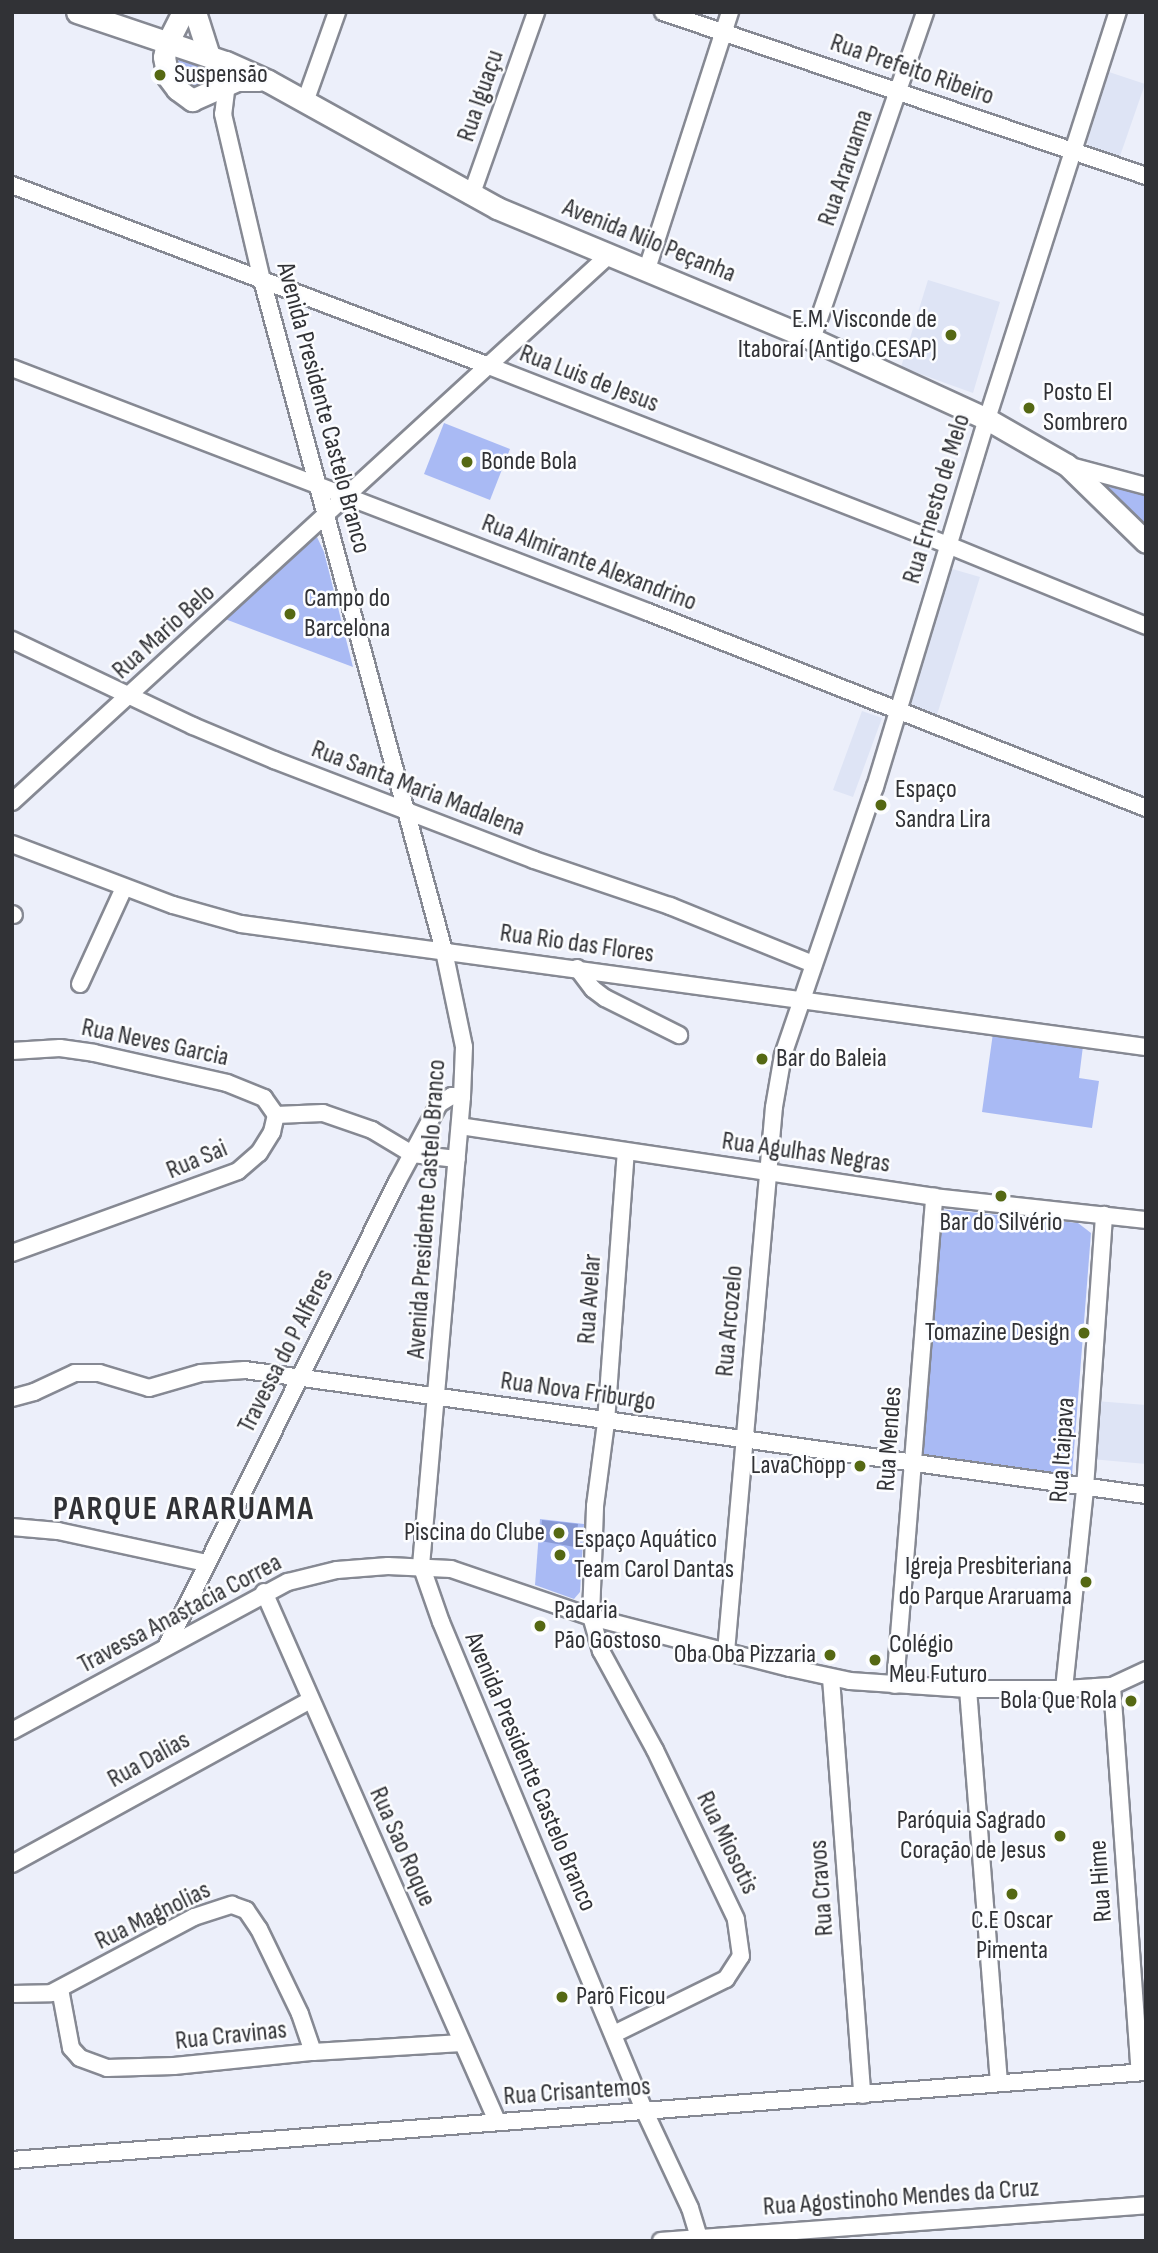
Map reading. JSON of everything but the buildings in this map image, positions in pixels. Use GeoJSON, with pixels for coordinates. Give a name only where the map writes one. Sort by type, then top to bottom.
{"type":"FeatureCollection","features":[{"type":"Feature","properties":{"kind":"main road","name":"Avenida Nilo Peçanha"},"geometry":{"type":"LineString","coordinates":[[77,12],[218,59],[268,81],[471,196],[812,339],[986,419],[1068,465],[1146,542]]}},
{"type":"Feature","properties":{"kind":"main road"},"geometry":{"type":"LineString","coordinates":[[183,12],[167,43],[164,57],[168,77],[192,100],[246,79],[268,81]]}},
{"type":"Feature","properties":{"kind":"main road"},"geometry":{"type":"LineString","coordinates":[[195,12],[218,59]]}},
{"type":"Feature","properties":{"kind":"street"},"geometry":{"type":"LineString","coordinates":[[305,102],[337,12]]}},
{"type":"Feature","properties":{"kind":"street","name":"Rua Iguaçu"},"geometry":{"type":"LineString","coordinates":[[471,196],[537,12]]}},
{"type":"Feature","properties":{"kind":"street","name":"Rua Prefeito Ribeiro"},"geometry":{"type":"LineString","coordinates":[[663,12],[1146,176]]}},
{"type":"Feature","properties":{"kind":"street"},"geometry":{"type":"LineString","coordinates":[[647,269],[730,12]]}},
{"type":"Feature","properties":{"kind":"street","name":"Rua Araruama"},"geometry":{"type":"LineString","coordinates":[[812,339],[900,91],[925,12]]}},
{"type":"Feature","properties":{"kind":"street","name":"Rua Ernesto de Melo"},"geometry":{"type":"LineString","coordinates":[[803,999],[899,712],[986,419],[1118,12]]}},
{"type":"Feature","properties":{"kind":"street","name":"Avenida Presidente Castelo Branco"},"geometry":{"type":"LineString","coordinates":[[218,59],[227,85],[223,114],[262,281],[444,951],[464,1047],[460,1126],[421,1566],[456,1658],[645,2112],[690,2208],[700,2239]]}},
{"type":"Feature","properties":{"kind":"street"},"geometry":{"type":"LineString","coordinates":[[192,100],[223,114]]}},
{"type":"Feature","properties":{"kind":"street","name":"Rua Luis de Jesus"},"geometry":{"type":"LineString","coordinates":[[12,186],[489,366],[948,545],[1146,626]]}},
{"type":"Feature","properties":{"kind":"street","name":"Rua Mario Belo"},"geometry":{"type":"LineString","coordinates":[[12,802],[609,255]]}},
{"type":"Feature","properties":{"kind":"street","name":"Rua Almirante Alexandrino"},"geometry":{"type":"LineString","coordinates":[[12,368],[317,484],[1146,808]]}},
{"type":"Feature","properties":{"kind":"street"},"geometry":{"type":"LineString","coordinates":[[1068,465],[1146,485]]}},
{"type":"Feature","properties":{"kind":"street","name":"Rua Santa Maria Madalena"},"geometry":{"type":"LineString","coordinates":[[12,640],[193,726],[407,812],[670,906],[813,964]]}},
{"type":"Feature","properties":{"kind":"street","name":"Rua Rio das Flores"},"geometry":{"type":"LineString","coordinates":[[12,844],[124,888],[240,924],[1146,1047]]}},
{"type":"Feature","properties":{"kind":"street"},"geometry":{"type":"LineString","coordinates":[[79,984],[124,888]]}},
{"type":"Feature","properties":{"kind":"street"},"geometry":{"type":"LineString","coordinates":[[576,968],[593,989],[605,998],[679,1035]]}},
{"type":"Feature","properties":{"kind":"street","name":"Rua Arcozelo"},"geometry":{"type":"LineString","coordinates":[[726,1652],[743,1440],[778,1080],[803,999]]}},
{"type":"Feature","properties":{"kind":"street","name":"Rua Neves Garcia"},"geometry":{"type":"LineString","coordinates":[[12,1051],[38,1048],[83,1051],[227,1083],[253,1091],[264,1098],[276,1115]]}},
{"type":"Feature","properties":{"kind":"street","name":"Travessa do P Alferes"},"geometry":{"type":"LineString","coordinates":[[167,1645],[412,1154],[439,1104],[453,1096],[462,1097]]}},
{"type":"Feature","properties":{"kind":"street"},"geometry":{"type":"LineString","coordinates":[[276,1115],[323,1113],[372,1130],[412,1154],[457,1159]]}},
{"type":"Feature","properties":{"kind":"street","name":"Rua Sai"},"geometry":{"type":"LineString","coordinates":[[12,1252],[238,1171],[259,1153],[272,1132],[276,1115]]}},
{"type":"Feature","properties":{"kind":"street","name":"Rua Agulhas Negras"},"geometry":{"type":"LineString","coordinates":[[460,1126],[934,1197],[1146,1220]]}},
{"type":"Feature","properties":{"kind":"street","name":"Rua Avelar"},"geometry":{"type":"LineString","coordinates":[[591,1617],[595,1506],[606,1422],[626,1152]]}},
{"type":"Feature","properties":{"kind":"street","name":"Rua Mendes"},"geometry":{"type":"LineString","coordinates":[[895,1685],[934,1197]]}},
{"type":"Feature","properties":{"kind":"street","name":"Rua Itaipava"},"geometry":{"type":"LineString","coordinates":[[1064,1689],[1085,1488],[1104,1215]]}},
{"type":"Feature","properties":{"kind":"street","name":"Rua Nova Friburgo"},"geometry":{"type":"LineString","coordinates":[[12,1398],[86,1371],[149,1388],[201,1373],[222,1370],[302,1377],[606,1422],[1146,1495]]}},
{"type":"Feature","properties":{"kind":"street"},"geometry":{"type":"LineString","coordinates":[[12,1527],[58,1531],[206,1563]]}},
{"type":"Feature","properties":{"kind":"street","name":"Travessa Anastacia Correa"},"geometry":{"type":"LineString","coordinates":[[12,1731],[264,1592],[310,1575],[421,1566],[452,1569],[591,1617],[831,1678],[968,1689],[1112,1686]]}},
{"type":"Feature","properties":{"kind":"street","name":"Rua Sao Roque"},"geometry":{"type":"LineString","coordinates":[[264,1592],[497,2121]]}},
{"type":"Feature","properties":{"kind":"street","name":"Rua Miosotis"},"geometry":{"type":"LineString","coordinates":[[591,1617],[601,1651],[655,1750],[736,1919],[741,1956],[726,1979],[614,2034]]}},
{"type":"Feature","properties":{"kind":"street"},"geometry":{"type":"LineString","coordinates":[[1112,1686],[1146,1670]]}},
{"type":"Feature","properties":{"kind":"street","name":"Rua Cravos"},"geometry":{"type":"LineString","coordinates":[[831,1678],[862,2095]]}},
{"type":"Feature","properties":{"kind":"street","name":"Rua Hime"},"geometry":{"type":"LineString","coordinates":[[1112,1686],[1143,2072]]}},
{"type":"Feature","properties":{"kind":"street"},"geometry":{"type":"LineString","coordinates":[[968,1689],[999,2082]]}},
{"type":"Feature","properties":{"kind":"street","name":"Rua Dalias"},"geometry":{"type":"LineString","coordinates":[[12,1864],[310,1700]]}},
{"type":"Feature","properties":{"kind":"street","name":"Rua Magnolias"},"geometry":{"type":"LineString","coordinates":[[12,1994],[39,1995],[60,1989],[194,1917],[232,1905],[246,1910],[259,1929],[300,2014],[313,2052]]}},
{"type":"Feature","properties":{"kind":"street","name":"Rua Cravinas"},"geometry":{"type":"LineString","coordinates":[[60,1989],[71,2048],[79,2058],[107,2068],[174,2066],[313,2052],[461,2043]]}},
{"type":"Feature","properties":{"kind":"street","name":"Rua Crisantemos"},"geometry":{"type":"LineString","coordinates":[[12,2160],[1143,2072]]}},
{"type":"Feature","properties":{"kind":"street","name":"Rua Agostinoho Mendes da Cruz"},"geometry":{"type":"LineString","coordinates":[[661,2241],[840,2234],[1146,2205]]}},
{"type":"Feature","properties":{"kind":"shaded area"},"geometry":{"type":"Polygon","coordinates":[[[183,54],[213,67],[217,79],[196,88],[185,83],[176,64],[183,54]]]}},
{"type":"Feature","properties":{"kind":"shaded area"},"geometry":{"type":"Polygon","coordinates":[[[1109,72],[1145,84],[1120,156],[1089,146],[1087,142],[1109,72]]]}},
{"type":"Feature","properties":{"kind":"shaded area","name":"E.M. Visconde de Itaboraí (Antigo CESAP)"},"geometry":{"type":"Polygon","coordinates":[[[928,280],[1000,302],[973,393],[901,367],[928,280]]]}},
{"type":"Feature","properties":{"kind":"shaded area","name":"Bonde Bola"},"geometry":{"type":"Polygon","coordinates":[[[444,423],[510,449],[490,500],[424,474],[444,423]]]}},
{"type":"Feature","properties":{"kind":"shaded area"},"geometry":{"type":"Polygon","coordinates":[[[1106,484],[1146,496],[1146,535],[1103,489],[1106,484]]]}},
{"type":"Feature","properties":{"kind":"shaded area"},"geometry":{"type":"Polygon","coordinates":[[[317,537],[324,552],[353,667],[225,619],[311,539],[317,537]]]}},
{"type":"Feature","properties":{"kind":"shaded area"},"geometry":{"type":"Polygon","coordinates":[[[949,568],[980,577],[936,718],[915,709],[909,699],[949,568]]]}},
{"type":"Feature","properties":{"kind":"shaded area"},"geometry":{"type":"Polygon","coordinates":[[[862,711],[882,718],[853,797],[833,790],[862,711]]]}},
{"type":"Feature","properties":{"kind":"shaded area"},"geometry":{"type":"Polygon","coordinates":[[[993,1033],[1083,1046],[1079,1078],[1099,1081],[1092,1128],[982,1112],[993,1033]]]}},
{"type":"Feature","properties":{"kind":"shaded area"},"geometry":{"type":"Polygon","coordinates":[[[939,1209],[1078,1223],[1091,1233],[1072,1475],[918,1456],[939,1209]]]}},
{"type":"Feature","properties":{"kind":"shaded area"},"geometry":{"type":"Polygon","coordinates":[[[1096,1401],[1146,1405],[1146,1464],[1091,1459],[1096,1401]]]}},
{"type":"Feature","properties":{"kind":"shaded area","name":"Espaço Aquático Team Carol Dantas"},"geometry":{"type":"Polygon","coordinates":[[[540,1519],[584,1524],[580,1592],[574,1599],[535,1585],[540,1519]]]}},
{"type":"Feature","properties":{"kind":"shaded area","name":"Piscina do Clube"},"geometry":{"type":"Polygon","coordinates":[[[542,1520],[578,1524],[575,1547],[540,1541],[542,1520]]]}},
{"type":"Feature","properties":{"kind":"place","name":"Suspensão"},"geometry":{"type":"Point","coordinates":[160,75]}},
{"type":"Feature","properties":{"kind":"place","name":"E.M. Visconde de Itaboraí (Antigo CESAP)"},"geometry":{"type":"Point","coordinates":[951,335]}},
{"type":"Feature","properties":{"kind":"place","name":"Posto El Sombrero"},"geometry":{"type":"Point","coordinates":[1029,408]}},
{"type":"Feature","properties":{"kind":"place","name":"Bonde Bola"},"geometry":{"type":"Point","coordinates":[467,462]}},
{"type":"Feature","properties":{"kind":"place","name":"Campo do Barcelona"},"geometry":{"type":"Point","coordinates":[290,614]}},
{"type":"Feature","properties":{"kind":"place","name":"Espaço Sandra Lira"},"geometry":{"type":"Point","coordinates":[881,805]}},
{"type":"Feature","properties":{"kind":"place","name":"Bar do Baleia"},"geometry":{"type":"Point","coordinates":[762,1059]}},
{"type":"Feature","properties":{"kind":"place","name":"Bar do Silvério"},"geometry":{"type":"Point","coordinates":[1001,1196]}},
{"type":"Feature","properties":{"kind":"place","name":"Tomazine Design"},"geometry":{"type":"Point","coordinates":[1084,1333]}},
{"type":"Feature","properties":{"kind":"place","name":"LavaChopp"},"geometry":{"type":"Point","coordinates":[860,1466]}},
{"type":"Feature","properties":{"kind":"place","name":"Piscina do Clube"},"geometry":{"type":"Point","coordinates":[559,1533]}},
{"type":"Feature","properties":{"kind":"place","name":"Espaço Aquático Team Carol Dantas"},"geometry":{"type":"Point","coordinates":[560,1555]}},
{"type":"Feature","properties":{"kind":"place","name":"Igreja Presbiteriana do Parque Araruama"},"geometry":{"type":"Point","coordinates":[1086,1582]}},
{"type":"Feature","properties":{"kind":"place","name":"Padaria Pão Gostoso"},"geometry":{"type":"Point","coordinates":[540,1626]}},
{"type":"Feature","properties":{"kind":"place","name":"Oba Oba Pizzaria"},"geometry":{"type":"Point","coordinates":[830,1655]}},
{"type":"Feature","properties":{"kind":"place","name":"Colégio Meu Futuro"},"geometry":{"type":"Point","coordinates":[875,1660]}},
{"type":"Feature","properties":{"kind":"place","name":"Bola Que Rola"},"geometry":{"type":"Point","coordinates":[1131,1701]}},
{"type":"Feature","properties":{"kind":"place","name":"Paróquia Sagrado Coração de Jesus"},"geometry":{"type":"Point","coordinates":[1060,1836]}},
{"type":"Feature","properties":{"kind":"place","name":"C.E Oscar Pimenta"},"geometry":{"type":"Point","coordinates":[1012,1894]}},
{"type":"Feature","properties":{"kind":"place","name":"Parô Ficou"},"geometry":{"type":"Point","coordinates":[562,1997]}},
{"type":"Feature","properties":{"kind":"district","name":"PARQUE ARARUAMA"},"geometry":{"type":"Point","coordinates":[184,1510]}}]}
